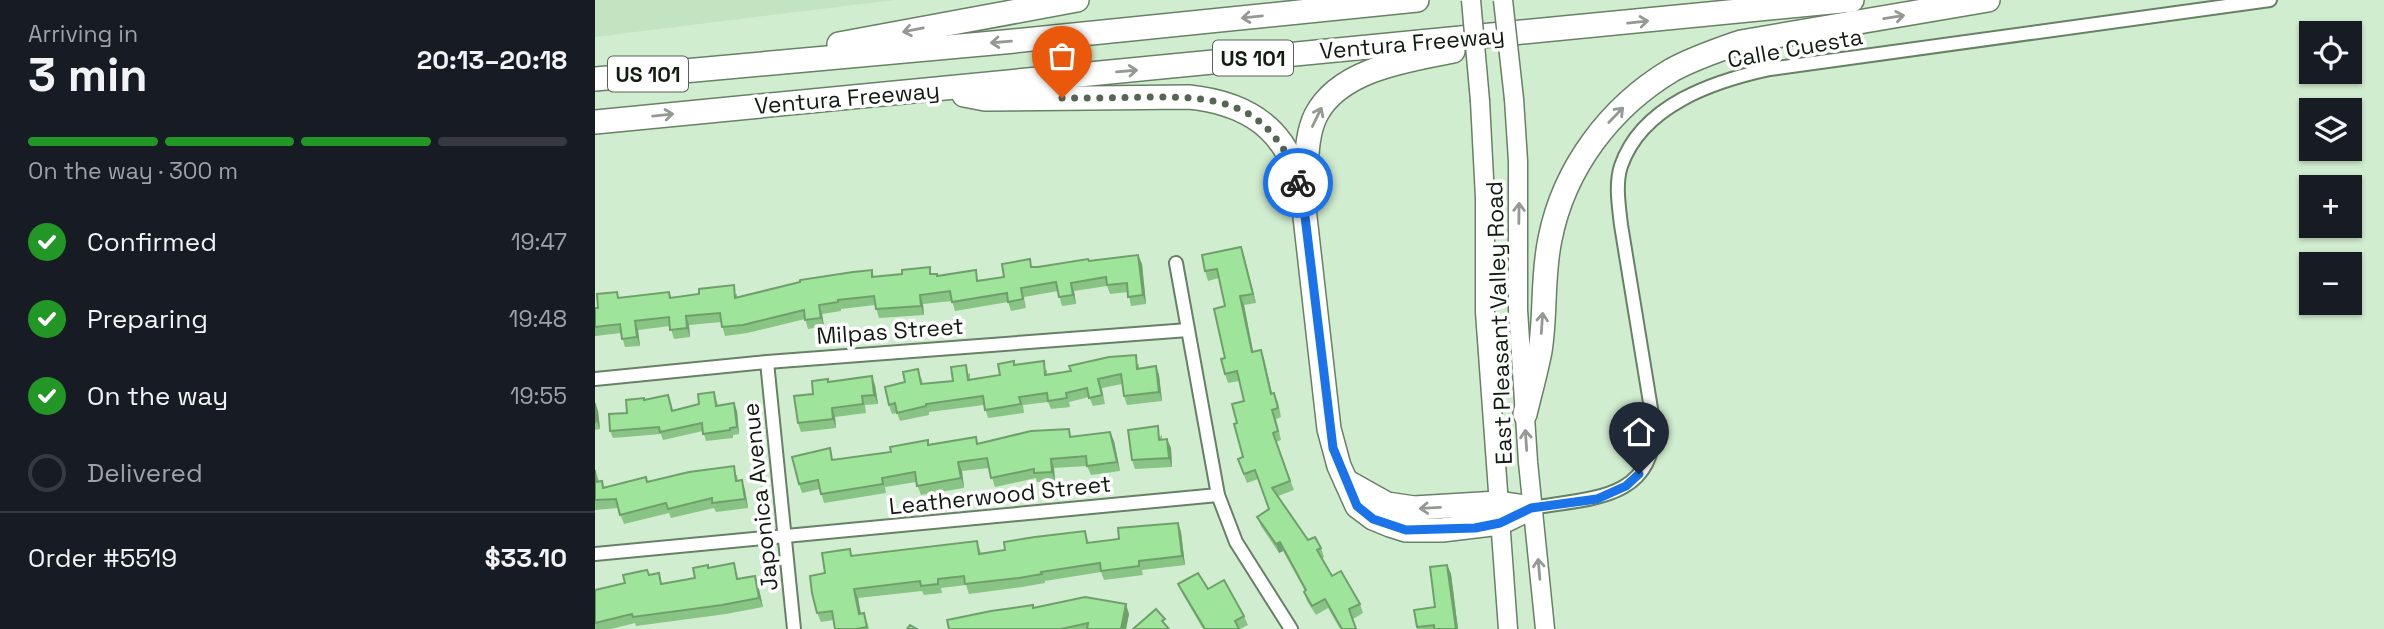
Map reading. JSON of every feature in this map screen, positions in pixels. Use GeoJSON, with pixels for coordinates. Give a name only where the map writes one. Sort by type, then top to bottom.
{"type":"FeatureCollection","features":[{"type":"Feature","properties":{"kind":"highway"},"geometry":{"type":"LineString","coordinates":[[702,69],[1077,0]]}},
{"type":"Feature","properties":{"kind":"highway"},"geometry":{"type":"LineString","coordinates":[[1290,13],[1349,0]]}},
{"type":"Feature","properties":{"kind":"highway","name":"Ventura Freeway"},"geometry":{"type":"LineString","coordinates":[[595,79],[1017,41],[1417,0]]}},
{"type":"Feature","properties":{"kind":"highway","name":"Ventura Freeway"},"geometry":{"type":"LineString","coordinates":[[595,122],[1852,0]]}},
{"type":"Feature","properties":{"kind":"highway"},"geometry":{"type":"LineString","coordinates":[[1524,414],[1540,351],[1549,240],[1559,204],[1588,149],[1626,104],[1673,69],[1741,43],[1987,0]]}},
{"type":"Feature","properties":{"kind":"highway"},"geometry":{"type":"LineString","coordinates":[[1304,208],[1308,142],[1312,127],[1324,104],[1347,83],[1365,74],[1416,60],[1570,29]]}},
{"type":"Feature","properties":{"kind":"highway"},"geometry":{"type":"LineString","coordinates":[[937,90],[985,99],[1189,97],[1237,106],[1255,117],[1270,130],[1287,153],[1295,171],[1304,208],[1329,429],[1333,448],[1346,481],[1387,504],[1414,508],[1499,513],[1531,508]]}},
{"type":"Feature","properties":{"kind":"main road","name":"East Pleasant Valley Road"},"geometry":{"type":"LineString","coordinates":[[1471,0],[1481,101],[1485,186],[1485,312],[1508,629]]}},
{"type":"Feature","properties":{"kind":"main road","name":"East Pleasant Valley Road"},"geometry":{"type":"LineString","coordinates":[[1503,0],[1514,99],[1519,185],[1518,310],[1524,414],[1531,508],[1545,629]]}},
{"type":"Feature","properties":{"kind":"street","name":"Calle Cuesta"},"geometry":{"type":"LineString","coordinates":[[1531,508],[1562,502],[1587,501],[1611,494],[1626,486],[1639,474],[1648,459],[1654,442],[1654,427],[1618,196],[1621,167],[1633,143],[1653,120],[1680,100],[1737,76],[1770,69],[2270,0]]}},
{"type":"Feature","properties":{"kind":"street"},"geometry":{"type":"LineString","coordinates":[[1176,263],[1218,495],[1236,542],[1291,629]]}},
{"type":"Feature","properties":{"kind":"street","name":"Milpas Street"},"geometry":{"type":"LineString","coordinates":[[595,379],[767,362],[1188,330]]}},
{"type":"Feature","properties":{"kind":"street","name":"Japonica Avenue"},"geometry":{"type":"LineString","coordinates":[[767,362],[795,629]]}},
{"type":"Feature","properties":{"kind":"street","name":"Leatherwood Street"},"geometry":{"type":"LineString","coordinates":[[595,554],[1218,495]]}},
{"type":"Feature","properties":{"kind":"shaded area"},"geometry":{"type":"Polygon","coordinates":[[[595,0],[894,0],[595,37],[595,0]]]}},
{"type":"Feature","properties":{"kind":"building"},"geometry":{"type":"Polygon","coordinates":[[[1241,247],[1253,294],[1240,296],[1252,352],[1261,350],[1271,394],[1274,393],[1278,408],[1272,410],[1278,431],[1273,433],[1290,481],[1272,488],[1308,540],[1315,537],[1321,548],[1317,550],[1332,576],[1341,571],[1360,604],[1349,609],[1356,629],[1342,629],[1325,599],[1312,606],[1280,542],[1276,544],[1257,517],[1269,509],[1255,470],[1244,474],[1238,459],[1243,457],[1234,424],[1237,423],[1232,404],[1244,401],[1237,371],[1225,374],[1221,359],[1225,358],[1214,309],[1225,306],[1217,269],[1205,271],[1202,255],[1241,247]]]}},
{"type":"Feature","properties":{"kind":"building"},"geometry":{"type":"Polygon","coordinates":[[[1138,255],[1143,295],[1128,297],[1127,283],[1107,285],[1106,277],[1071,283],[1073,295],[1059,297],[1056,282],[1021,288],[1023,299],[1008,302],[1007,293],[952,302],[950,291],[920,295],[921,306],[876,309],[874,296],[838,300],[819,305],[821,318],[805,320],[804,310],[743,325],[722,327],[720,313],[686,316],[687,328],[670,330],[669,317],[635,321],[637,337],[622,339],[620,324],[595,327],[597,294],[617,292],[618,298],[669,292],[670,298],[699,294],[699,289],[734,285],[735,298],[800,280],[872,270],[872,277],[902,274],[902,270],[930,267],[930,274],[937,276],[976,270],[977,281],[1004,277],[1002,264],[1030,259],[1031,267],[1038,267],[1138,255]]]}},
{"type":"Feature","properties":{"kind":"building"},"geometry":{"type":"Polygon","coordinates":[[[1136,355],[1137,369],[1156,366],[1159,392],[1124,396],[1121,374],[1098,379],[1102,395],[1089,398],[1087,388],[1066,393],[1067,398],[1048,401],[1047,393],[1019,397],[1021,404],[985,410],[983,396],[926,404],[897,413],[895,403],[889,405],[885,387],[905,382],[903,372],[918,369],[921,384],[953,381],[951,367],[966,365],[968,380],[1000,375],[998,364],[1014,361],[1014,365],[1044,361],[1045,375],[1071,371],[1069,366],[1109,357],[1136,355]]]}},
{"type":"Feature","properties":{"kind":"building"},"geometry":{"type":"Polygon","coordinates":[[[872,376],[874,395],[862,396],[863,404],[832,408],[833,419],[798,423],[794,396],[813,394],[812,381],[828,379],[828,382],[872,376]]]}},
{"type":"Feature","properties":{"kind":"building"},"geometry":{"type":"Polygon","coordinates":[[[714,392],[716,406],[734,403],[737,427],[703,434],[702,423],[660,432],[659,427],[610,431],[609,414],[627,413],[626,400],[644,400],[668,395],[672,411],[699,404],[698,394],[714,392]]]}},
{"type":"Feature","properties":{"kind":"building"},"geometry":{"type":"Polygon","coordinates":[[[1158,426],[1159,440],[1167,439],[1169,458],[1132,460],[1128,430],[1158,426]]]}},
{"type":"Feature","properties":{"kind":"building"},"geometry":{"type":"Polygon","coordinates":[[[1069,429],[1070,437],[1110,432],[1117,462],[1087,466],[1086,456],[1051,459],[1052,472],[1034,473],[1034,469],[991,478],[987,458],[958,462],[961,478],[917,486],[915,472],[882,478],[883,484],[821,494],[818,480],[799,484],[792,457],[830,448],[832,460],[891,452],[890,447],[928,440],[928,445],[976,437],[977,444],[1031,431],[1069,429]]]}},
{"type":"Feature","properties":{"kind":"building"},"geometry":{"type":"Polygon","coordinates":[[[734,466],[736,481],[742,480],[745,499],[712,503],[712,498],[668,509],[666,503],[620,515],[616,499],[595,500],[595,470],[596,482],[602,481],[603,488],[646,477],[647,482],[689,472],[734,466]]]}},
{"type":"Feature","properties":{"kind":"building"},"geometry":{"type":"Polygon","coordinates":[[[1178,523],[1182,556],[1139,561],[1139,566],[1101,571],[1100,563],[1019,578],[965,584],[964,576],[938,579],[938,584],[921,586],[920,581],[854,589],[859,614],[864,613],[867,627],[835,629],[832,611],[817,613],[812,593],[810,576],[825,573],[822,553],[850,549],[851,556],[977,541],[979,554],[1005,550],[1004,542],[1035,537],[1085,531],[1087,543],[1119,539],[1118,528],[1178,523]]]}},
{"type":"Feature","properties":{"kind":"building"},"geometry":{"type":"Polygon","coordinates":[[[734,563],[737,579],[755,576],[759,598],[633,617],[632,614],[595,623],[595,590],[625,583],[623,575],[647,570],[649,575],[659,573],[661,584],[695,578],[693,568],[734,563]]]}},
{"type":"Feature","properties":{"kind":"building"},"geometry":{"type":"Polygon","coordinates":[[[1447,565],[1456,629],[1434,629],[1434,625],[1417,627],[1414,610],[1435,607],[1430,567],[1447,565]]]}},
{"type":"Feature","properties":{"kind":"building"},"geometry":{"type":"Polygon","coordinates":[[[1198,573],[1208,589],[1224,580],[1244,616],[1235,621],[1239,629],[1205,629],[1178,584],[1198,573]]]}},
{"type":"Feature","properties":{"kind":"building"},"geometry":{"type":"Polygon","coordinates":[[[1085,597],[1126,604],[1121,629],[1087,629],[1088,623],[1061,629],[949,629],[947,620],[1033,605],[1033,608],[1085,597]]]}},
{"type":"Feature","properties":{"kind":"building"},"geometry":{"type":"Polygon","coordinates":[[[1156,609],[1169,629],[1133,629],[1156,609]]]}},
{"type":"Feature","properties":{"kind":"way so far"},"geometry":{"type":"LineString","coordinates":[[1062,98],[1189,97],[1237,106],[1270,130],[1287,153],[1298,183]]}},
{"type":"Feature","properties":{"kind":"route"},"geometry":{"type":"LineString","coordinates":[[1298,183],[1304,208],[1329,429],[1339,466],[1357,506],[1373,519],[1406,530],[1471,528],[1500,523],[1531,508],[1597,499],[1626,486],[1639,474]]}}]}
